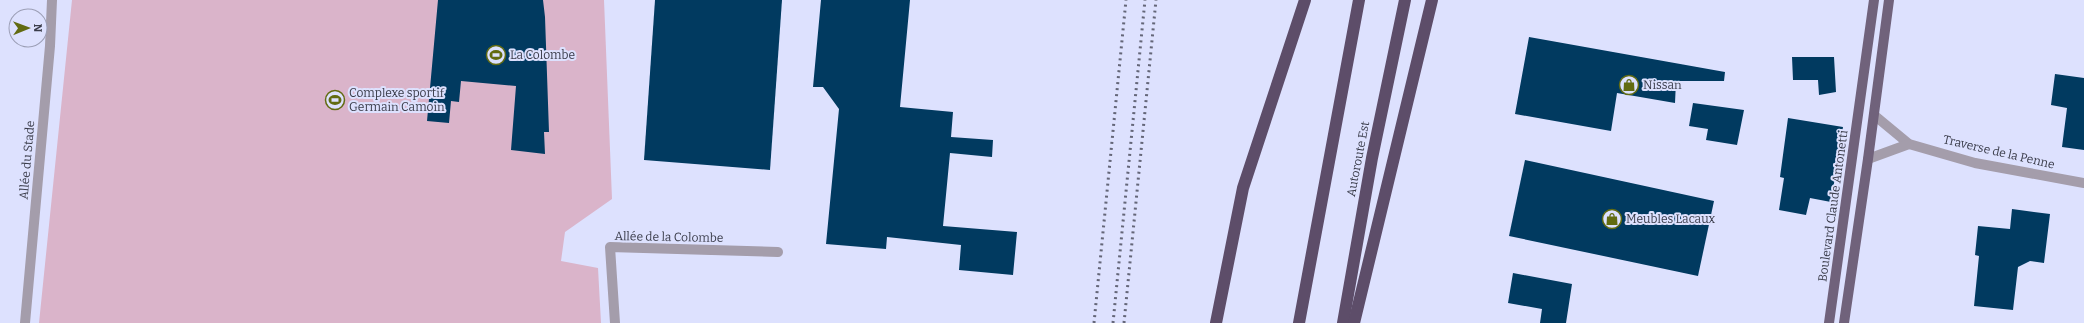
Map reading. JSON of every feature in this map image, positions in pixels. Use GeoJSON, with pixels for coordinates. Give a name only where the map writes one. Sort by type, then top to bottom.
{"type":"FeatureCollection","features":[{"type":"Feature","properties":{"kind":"highway"},"geometry":{"type":"LineString","coordinates":[[1216,323],[1243,188],[1305,0]]}},
{"type":"Feature","properties":{"kind":"highway"},"geometry":{"type":"LineString","coordinates":[[1299,323],[1359,0]]}},
{"type":"Feature","properties":{"kind":"highway","name":"Autoroute Est"},"geometry":{"type":"LineString","coordinates":[[1343,323],[1372,158],[1405,0]]}},
{"type":"Feature","properties":{"kind":"highway"},"geometry":{"type":"LineString","coordinates":[[1354,323],[1432,0]]}},
{"type":"Feature","properties":{"kind":"main road","name":"Boulevard Claude Antonetti"},"geometry":{"type":"LineString","coordinates":[[1829,323],[1874,0]]}},
{"type":"Feature","properties":{"kind":"main road"},"geometry":{"type":"LineString","coordinates":[[1844,323],[1868,160],[1889,0]]}},
{"type":"Feature","properties":{"kind":"street","name":"Allée du Stade"},"geometry":{"type":"LineString","coordinates":[[25,323],[50,46],[52,0]]}},
{"type":"Feature","properties":{"kind":"street","name":"Traverse de la Penne"},"geometry":{"type":"LineString","coordinates":[[1874,115],[1909,144],[1975,163],[2084,183]]}},
{"type":"Feature","properties":{"kind":"street"},"geometry":{"type":"LineString","coordinates":[[1868,160],[1909,144]]}},
{"type":"Feature","properties":{"kind":"street","name":"Allée de la Colombe"},"geometry":{"type":"LineString","coordinates":[[615,323],[610,247],[778,252]]}},
{"type":"Feature","properties":{"kind":"shaded area","name":"Complexe sportif Germain Camoin"},"geometry":{"type":"Polygon","coordinates":[[[72,0],[604,0],[612,199],[565,232],[561,261],[598,268],[601,323],[39,323],[72,0]]]}},
{"type":"Feature","properties":{"kind":"building","name":"La Colombe"},"geometry":{"type":"Polygon","coordinates":[[[438,0],[543,0],[545,17],[549,132],[544,132],[545,154],[511,150],[516,86],[461,81],[459,102],[451,101],[449,123],[427,121],[438,0]]]}},
{"type":"Feature","properties":{"kind":"building"},"geometry":{"type":"Polygon","coordinates":[[[655,0],[782,0],[770,170],[644,160],[655,0]]]}},
{"type":"Feature","properties":{"kind":"building"},"geometry":{"type":"Polygon","coordinates":[[[821,0],[910,0],[900,107],[953,112],[951,137],[993,140],[992,157],[950,153],[943,226],[1017,232],[1013,275],[959,270],[961,245],[887,237],[886,249],[826,244],[839,109],[823,87],[813,87],[821,0]]]}},
{"type":"Feature","properties":{"kind":"building","name":"Nissan"},"geometry":{"type":"Polygon","coordinates":[[[1529,37],[1725,72],[1724,81],[1676,81],[1675,103],[1617,93],[1611,131],[1515,114],[1529,37]]]}},
{"type":"Feature","properties":{"kind":"building"},"geometry":{"type":"Polygon","coordinates":[[[1792,57],[1834,57],[1836,92],[1819,95],[1818,80],[1793,80],[1792,57]]]}},
{"type":"Feature","properties":{"kind":"building"},"geometry":{"type":"Polygon","coordinates":[[[2055,74],[2084,78],[2084,150],[2062,147],[2067,108],[2051,105],[2055,74]]]}},
{"type":"Feature","properties":{"kind":"building"},"geometry":{"type":"Polygon","coordinates":[[[1693,103],[1744,110],[1737,145],[1706,140],[1708,129],[1689,126],[1693,103]]]}},
{"type":"Feature","properties":{"kind":"building"},"geometry":{"type":"Polygon","coordinates":[[[1788,118],[1843,127],[1831,202],[1810,198],[1806,215],[1779,210],[1784,178],[1780,177],[1788,118]]]}},
{"type":"Feature","properties":{"kind":"building","name":"Meubles Lacaux"},"geometry":{"type":"Polygon","coordinates":[[[1525,160],[1714,201],[1698,276],[1509,236],[1525,160]]]}},
{"type":"Feature","properties":{"kind":"building"},"geometry":{"type":"Polygon","coordinates":[[[2012,209],[2050,214],[2044,263],[2030,261],[2018,267],[2013,310],[1974,306],[1979,256],[1975,255],[1978,226],[2010,229],[2012,209]]]}},
{"type":"Feature","properties":{"kind":"building"},"geometry":{"type":"Polygon","coordinates":[[[1513,273],[1572,284],[1566,323],[1540,323],[1542,309],[1508,303],[1513,273]]]}},
{"type":"Feature","properties":{"kind":"railway"},"geometry":{"type":"LineString","coordinates":[[1094,323],[1126,0]]}},
{"type":"Feature","properties":{"kind":"railway"},"geometry":{"type":"LineString","coordinates":[[1113,323],[1145,0]]}},
{"type":"Feature","properties":{"kind":"railway"},"geometry":{"type":"LineString","coordinates":[[1124,323],[1156,0]]}},
{"type":"Feature","properties":{"kind":"place","name":"La Colombe"},"geometry":{"type":"Point","coordinates":[496,55]}},
{"type":"Feature","properties":{"kind":"place","name":"Nissan"},"geometry":{"type":"Point","coordinates":[1629,85]}},
{"type":"Feature","properties":{"kind":"place","name":"Complexe sportif Germain Camoin"},"geometry":{"type":"Point","coordinates":[335,100]}},
{"type":"Feature","properties":{"kind":"place","name":"Meubles Lacaux"},"geometry":{"type":"Point","coordinates":[1612,219]}}]}
